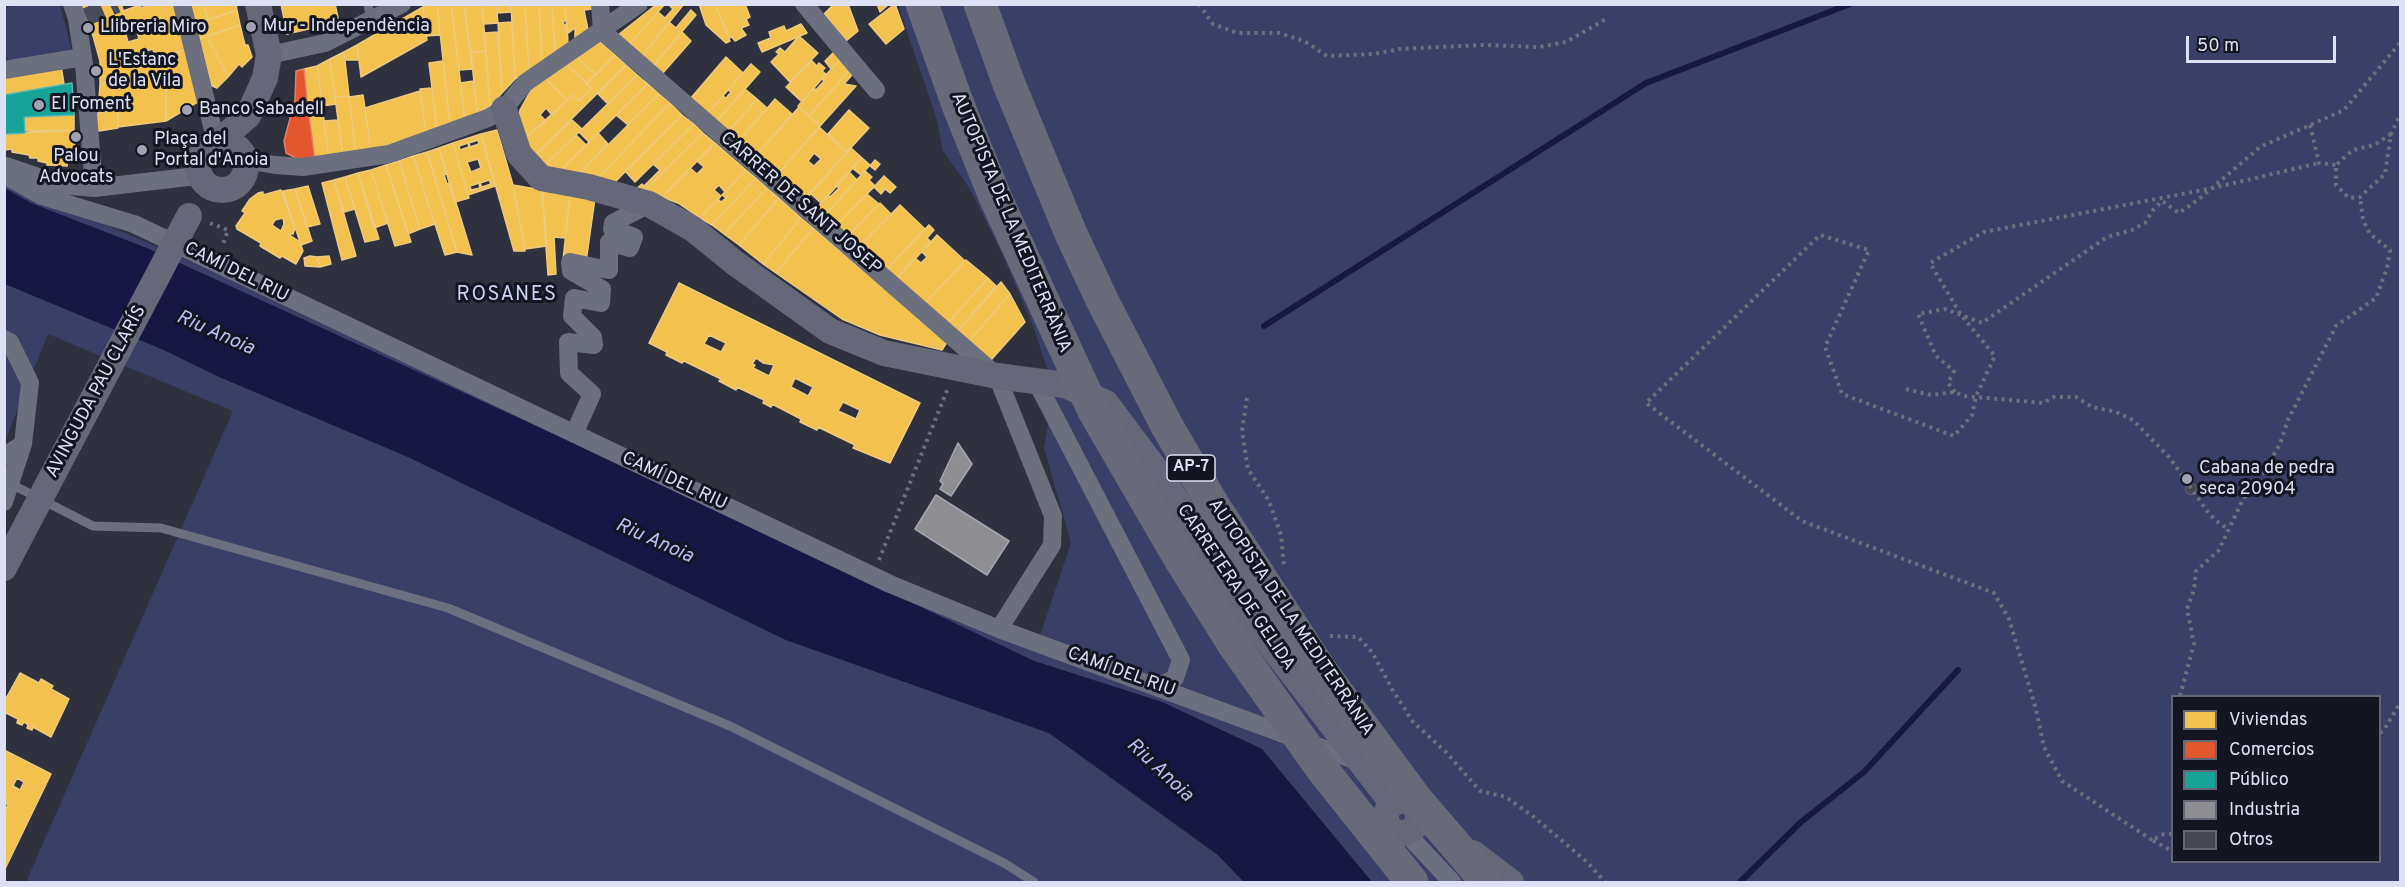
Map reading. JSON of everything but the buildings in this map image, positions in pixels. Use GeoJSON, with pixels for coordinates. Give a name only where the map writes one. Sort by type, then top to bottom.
{"type":"FeatureCollection","features":[{"type":"Feature","properties":{"kind":"highway","name":"AUTOPISTA DE LA MEDITERRÀNIA"},"geometry":{"type":"LineString","coordinates":[[922,4],[958,105],[996,199],[1094,411],[1180,559],[1234,645],[1322,770],[1412,882]]}},
{"type":"Feature","properties":{"kind":"highway","name":"AUTOPISTA DE LA MEDITERRÀNIA"},"geometry":{"type":"LineString","coordinates":[[980,4],[1009,84],[1068,226],[1108,311],[1173,435],[1212,503],[1320,669],[1416,799],[1487,882]]}},
{"type":"Feature","properties":{"kind":"street"},"geometry":{"type":"LineString","coordinates":[[182,4],[217,141]]}},
{"type":"Feature","properties":{"kind":"street"},"geometry":{"type":"LineString","coordinates":[[4,166],[62,185],[94,188],[188,177],[232,188],[241,181],[246,170],[248,116],[265,78],[269,55],[258,4]]}},
{"type":"Feature","properties":{"kind":"street"},"geometry":{"type":"LineString","coordinates":[[269,55],[325,43],[370,13],[402,4]]}},
{"type":"Feature","properties":{"kind":"street"},"geometry":{"type":"LineString","coordinates":[[600,4],[602,31]]}},
{"type":"Feature","properties":{"kind":"street"},"geometry":{"type":"LineString","coordinates":[[217,141],[232,143],[245,157],[274,165],[303,167],[388,154],[488,118],[504,109],[525,83],[639,4]]}},
{"type":"Feature","properties":{"kind":"street"},"geometry":{"type":"LineString","coordinates":[[804,4],[876,90]]}},
{"type":"Feature","properties":{"kind":"street"},"geometry":{"type":"LineString","coordinates":[[78,14],[94,188]]}},
{"type":"Feature","properties":{"kind":"street","name":"CARRER DE SANT JOSEP"},"geometry":{"type":"LineString","coordinates":[[602,31],[997,376]]}},
{"type":"Feature","properties":{"kind":"street"},"geometry":{"type":"LineString","coordinates":[[4,70],[83,57]]}},
{"type":"Feature","properties":{"kind":"street","name":"CARRETERA DE GELIDA"},"geometry":{"type":"LineString","coordinates":[[504,109],[519,154],[541,178],[589,187],[649,204],[693,229],[830,331],[884,353],[997,376],[1065,385],[1106,403],[1162,478],[1255,625],[1357,761],[1393,804],[1408,802],[1416,809],[1412,824]]}},
{"type":"Feature","properties":{"kind":"street"},"geometry":{"type":"LineString","coordinates":[[205,180],[199,159],[202,153],[248,116]]}},
{"type":"Feature","properties":{"kind":"street","name":"CAMÍ DEL RIU"},"geometry":{"type":"LineString","coordinates":[[4,174],[42,196],[134,224],[873,576],[999,629],[1357,761]]}},
{"type":"Feature","properties":{"kind":"street","name":"AVINGUDA PAU CLARÍS"},"geometry":{"type":"LineString","coordinates":[[4,568],[189,216],[205,180]]}},
{"type":"Feature","properties":{"kind":"street"},"geometry":{"type":"LineString","coordinates":[[574,434],[592,394],[569,373],[568,342],[594,345],[593,337],[572,316],[574,298],[601,303],[602,289],[571,271],[570,262],[609,270],[609,242],[630,248],[634,237],[612,229],[613,223],[649,204]]}},
{"type":"Feature","properties":{"kind":"street"},"geometry":{"type":"LineString","coordinates":[[4,339],[10,342],[30,383],[23,444],[8,482],[4,502]]}},
{"type":"Feature","properties":{"kind":"street"},"geometry":{"type":"LineString","coordinates":[[997,376],[1053,516],[1052,545],[999,629]]}},
{"type":"Feature","properties":{"kind":"street"},"geometry":{"type":"LineString","coordinates":[[1036,381],[1181,660],[1175,678],[1158,687]]}},
{"type":"Feature","properties":{"kind":"street"},"geometry":{"type":"LineString","coordinates":[[4,456],[23,444]]}},
{"type":"Feature","properties":{"kind":"street"},"geometry":{"type":"LineString","coordinates":[[1412,824],[1452,882]]}},
{"type":"Feature","properties":{"kind":"street"},"geometry":{"type":"LineString","coordinates":[[1412,824],[1511,882]]}},
{"type":"Feature","properties":{"kind":"lane"},"geometry":{"type":"LineString","coordinates":[[8,482],[93,526],[161,528],[448,608],[730,726],[1004,862],[1034,882]]}},
{"type":"Feature","properties":{"kind":"path"},"geometry":{"type":"LineString","coordinates":[[1199,4],[1213,24],[1237,33],[1279,33],[1304,41],[1327,56],[1374,54],[1416,48],[1482,45],[1539,46],[1566,42],[1606,19]]}},
{"type":"Feature","properties":{"kind":"path"},"geometry":{"type":"LineString","coordinates":[[2228,529],[2215,520],[2170,458],[2133,420],[2116,412],[2092,407],[2076,397],[2054,397],[2043,403],[1964,396],[1955,392],[1948,383],[1954,371],[1936,356],[1918,314],[1945,309],[1982,323],[2107,237],[2132,230],[2145,223],[2162,201],[2179,213],[2213,188],[2260,147],[2344,111],[2400,44]]}},
{"type":"Feature","properties":{"kind":"path"},"geometry":{"type":"LineString","coordinates":[[2336,165],[2336,185],[2349,198],[2360,197],[2385,174],[2391,134],[2400,116]]}},
{"type":"Feature","properties":{"kind":"path"},"geometry":{"type":"LineString","coordinates":[[2310,125],[2319,163]]}},
{"type":"Feature","properties":{"kind":"path"},"geometry":{"type":"LineString","coordinates":[[2171,850],[2152,840],[2062,781],[2044,747],[2036,709],[2009,619],[1994,593],[1802,521],[1646,403],[1820,235],[1869,250],[1824,347],[1842,394],[1954,436],[1972,415],[1976,396],[1995,356],[1961,315],[1930,263],[1984,232],[2213,188],[2319,163],[2336,165],[2354,150],[2374,145],[2391,134]]}},
{"type":"Feature","properties":{"kind":"path"},"geometry":{"type":"LineString","coordinates":[[2180,695],[2194,644],[2187,609],[2194,590],[2196,571],[2219,550],[2242,500],[2259,480],[2280,444],[2288,420],[2336,326],[2376,298],[2387,268],[2390,250],[2370,234],[2363,220],[2360,197]]}},
{"type":"Feature","properties":{"kind":"path"},"geometry":{"type":"LineString","coordinates":[[189,216],[228,230],[215,263]]}},
{"type":"Feature","properties":{"kind":"path"},"geometry":{"type":"LineString","coordinates":[[873,576],[956,368]]}},
{"type":"Feature","properties":{"kind":"path"},"geometry":{"type":"LineString","coordinates":[[1906,388],[1931,395],[1955,392]]}},
{"type":"Feature","properties":{"kind":"path"},"geometry":{"type":"LineString","coordinates":[[1246,398],[1242,430],[1248,469],[1269,501],[1281,535],[1284,570]]}},
{"type":"Feature","properties":{"kind":"path"},"geometry":{"type":"LineString","coordinates":[[1324,632],[1333,638],[1358,637],[1372,652],[1413,722],[1446,752],[1480,791],[1506,797],[1534,817],[1587,862],[1605,882]]}},
{"type":"Feature","properties":{"kind":"path"},"geometry":{"type":"LineString","coordinates":[[2381,732],[2400,703]]}},
{"type":"Feature","properties":{"kind":"path"},"geometry":{"type":"LineString","coordinates":[[2152,840],[2164,834],[2171,834]]}},
{"type":"Feature","properties":{"kind":"shaded area"},"geometry":{"type":"Polygon","coordinates":[[[14,5],[60,5],[73,55],[8,61],[5,52],[4,8],[14,5]]]}},
{"type":"Feature","properties":{"kind":"shaded area"},"geometry":{"type":"Polygon","coordinates":[[[898,5],[2400,5],[2400,882],[1372,882],[1261,749],[1162,702],[1034,661],[652,479],[149,249],[31,203],[5,188],[4,180],[311,314],[1036,647],[1071,543],[1044,448],[1054,389],[1034,329],[1004,258],[970,189],[943,151],[936,117],[898,5]]]}},
{"type":"Feature","properties":{"kind":"shaded area"},"geometry":{"type":"Polygon","coordinates":[[[5,284],[164,350],[217,376],[408,457],[786,640],[1049,733],[1217,855],[1244,882],[26,882],[233,411],[48,334],[5,441],[5,284]]]}},
{"type":"Feature","properties":{"kind":"water","name":"Riu Anoia"},"geometry":{"type":"Polygon","coordinates":[[[4,188],[31,203],[149,249],[652,479],[1034,661],[1162,702],[1262,749],[1372,882],[1244,882],[1217,854],[1049,733],[786,640],[408,457],[217,376],[164,350],[5,284],[4,188]]]}},
{"type":"Feature","properties":{"kind":"waterway"},"geometry":{"type":"LineString","coordinates":[[1264,326],[1646,83],[1850,4]]}},
{"type":"Feature","properties":{"kind":"waterway"},"geometry":{"type":"LineString","coordinates":[[1740,882],[1801,822],[1864,772],[1958,670]]}},
{"type":"Feature","properties":{"kind":"tunnel"},"geometry":{"type":"LineString","coordinates":[[86,17],[117,4]]}},
{"type":"Feature","properties":{"kind":"place","name":"Mur - Independència"},"geometry":{"type":"Point","coordinates":[251,27]}},
{"type":"Feature","properties":{"kind":"place","name":"Llibreria Miro"},"geometry":{"type":"Point","coordinates":[88,28]}},
{"type":"Feature","properties":{"kind":"place","name":"L'Estanc de la Vila"},"geometry":{"type":"Point","coordinates":[96,71]}},
{"type":"Feature","properties":{"kind":"place","name":"El Foment"},"geometry":{"type":"Point","coordinates":[39,105]}},
{"type":"Feature","properties":{"kind":"place","name":"Banco Sabadell"},"geometry":{"type":"Point","coordinates":[187,110]}},
{"type":"Feature","properties":{"kind":"place","name":"Palou Advocats"},"geometry":{"type":"Point","coordinates":[76,137]}},
{"type":"Feature","properties":{"kind":"place","name":"Plaça del Portal d'Anoia"},"geometry":{"type":"Point","coordinates":[142,150]}},
{"type":"Feature","properties":{"kind":"place","name":"Cabana de pedra seca 20904"},"geometry":{"type":"Point","coordinates":[2187,479]}},
{"type":"Feature","properties":{"kind":"district","name":"ROSANES"},"geometry":{"type":"Point","coordinates":[507,296]}}]}
